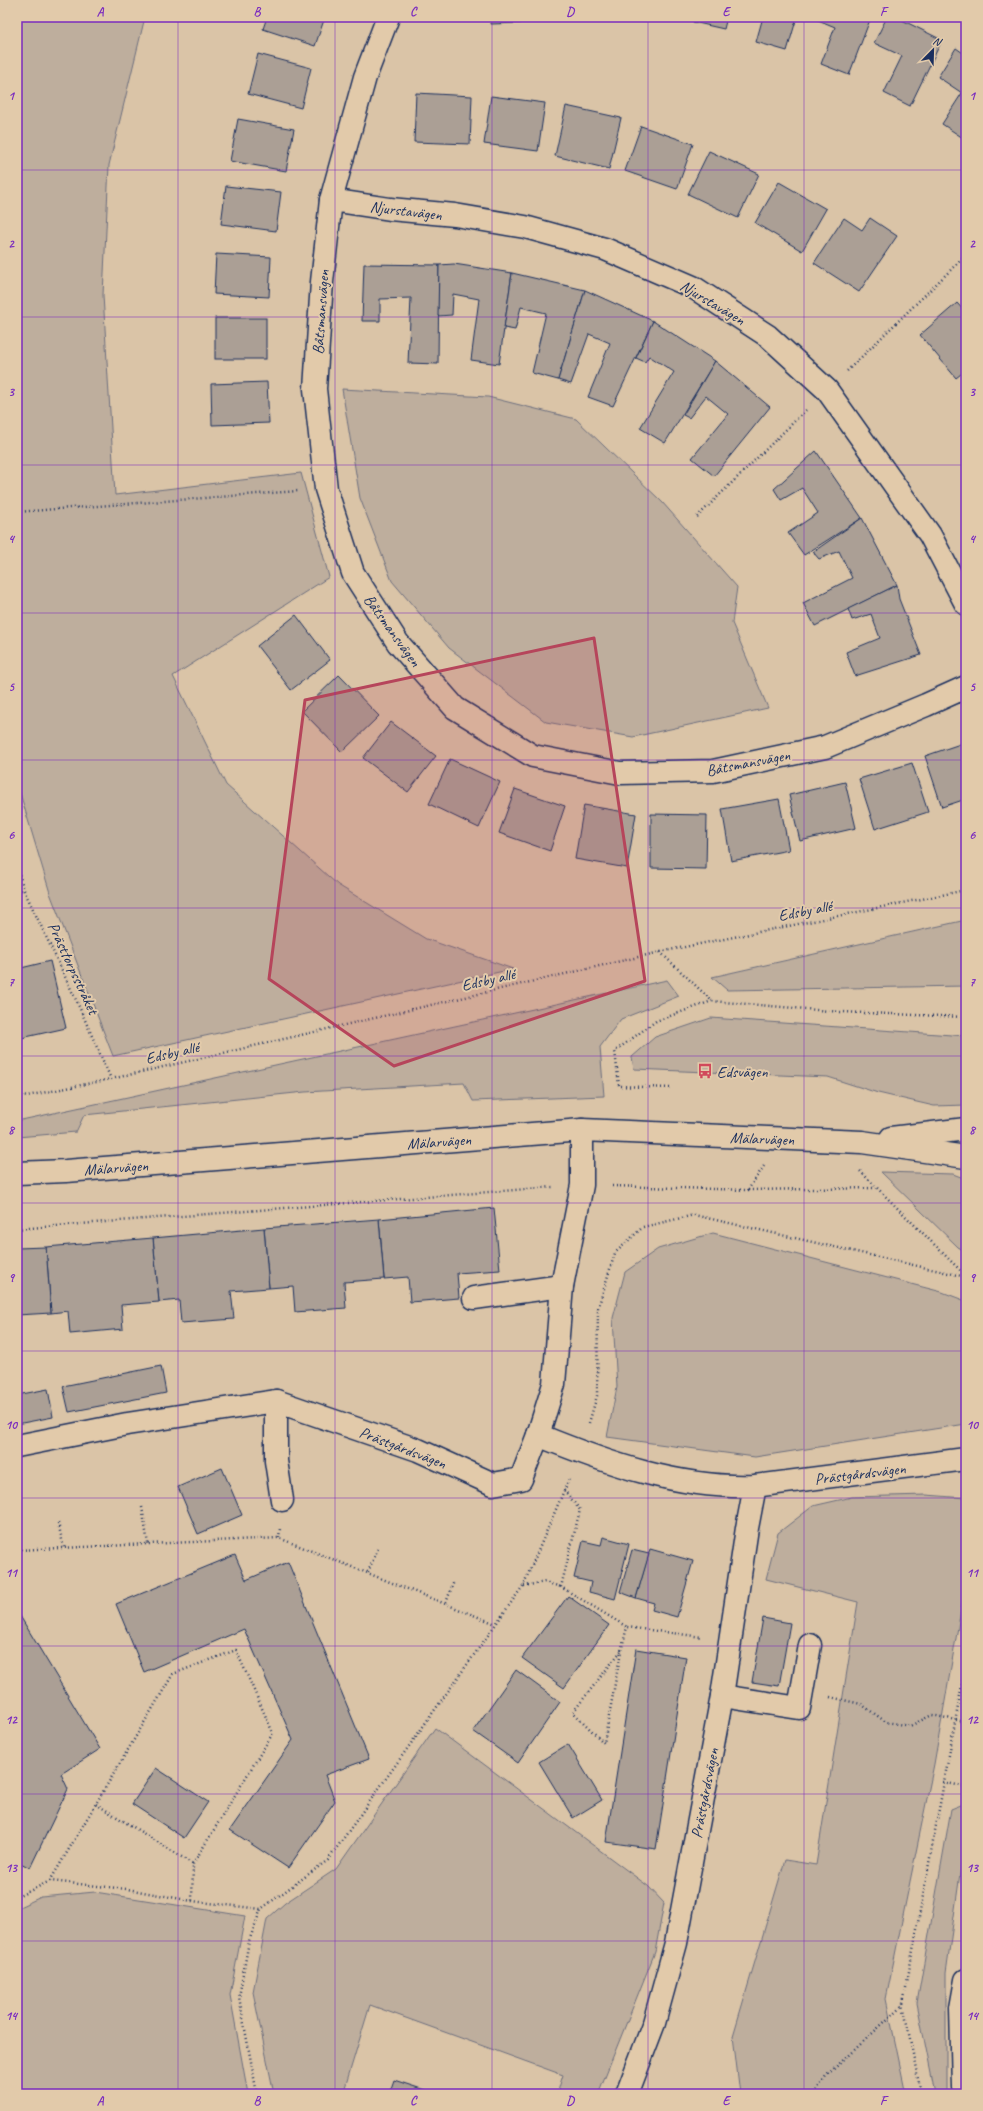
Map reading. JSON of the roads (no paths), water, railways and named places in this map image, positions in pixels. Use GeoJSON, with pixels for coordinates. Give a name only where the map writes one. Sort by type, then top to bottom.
{"type":"FeatureCollection","features":[{"type":"Feature","properties":{"kind":"street","name":"Båtsmansvägen"},"geometry":{"type":"LineString","coordinates":[[388,17],[365,77],[331,200],[322,282],[315,388],[326,489],[353,573],[398,643],[455,708],[533,756],[620,773],[713,772],[825,747],[926,705],[966,686]]}},
{"type":"Feature","properties":{"kind":"street","name":"Njurstavägen"},"geometry":{"type":"LineString","coordinates":[[331,200],[390,209],[455,215],[525,227],[605,249],[699,292],[768,336],[827,390],[930,535],[966,604]]}},
{"type":"Feature","properties":{"kind":"street","name":"Mälarvägen"},"geometry":{"type":"LineString","coordinates":[[862,1142],[966,1129]]}},
{"type":"Feature","properties":{"kind":"street","name":"Mälarvägen"},"geometry":{"type":"LineString","coordinates":[[17,1173],[74,1170],[582,1130],[862,1142],[966,1157]]}},
{"type":"Feature","properties":{"kind":"street"},"geometry":{"type":"LineString","coordinates":[[538,1435],[554,1384],[562,1286],[582,1185],[582,1130]]}},
{"type":"Feature","properties":{"kind":"street"},"geometry":{"type":"LineString","coordinates":[[474,1298],[562,1286]]}},
{"type":"Feature","properties":{"kind":"street"},"geometry":{"type":"LineString","coordinates":[[276,1401],[276,1462],[282,1500]]}},
{"type":"Feature","properties":{"kind":"street","name":"Prästgårdsvägen"},"geometry":{"type":"LineString","coordinates":[[17,1446],[127,1424],[276,1401],[418,1450],[493,1484],[521,1479],[538,1435],[580,1452],[671,1480],[726,1487],[755,1486],[966,1459]]}},
{"type":"Feature","properties":{"kind":"street","name":"Prästgårdsvägen"},"geometry":{"type":"LineString","coordinates":[[628,2094],[654,2023],[676,1943],[722,1696],[747,1528],[755,1486]]}},
{"type":"Feature","properties":{"kind":"street"},"geometry":{"type":"LineString","coordinates":[[722,1696],[798,1708],[810,1645]]}},
{"type":"Feature","properties":{"kind":"street"},"geometry":{"type":"LineString","coordinates":[[965,2094],[963,2087],[962,2008],[966,1980]]}},
{"type":"Feature","properties":{"kind":"place","name":"Edsvägen"},"geometry":{"type":"Point","coordinates":[705,1071]}}]}
